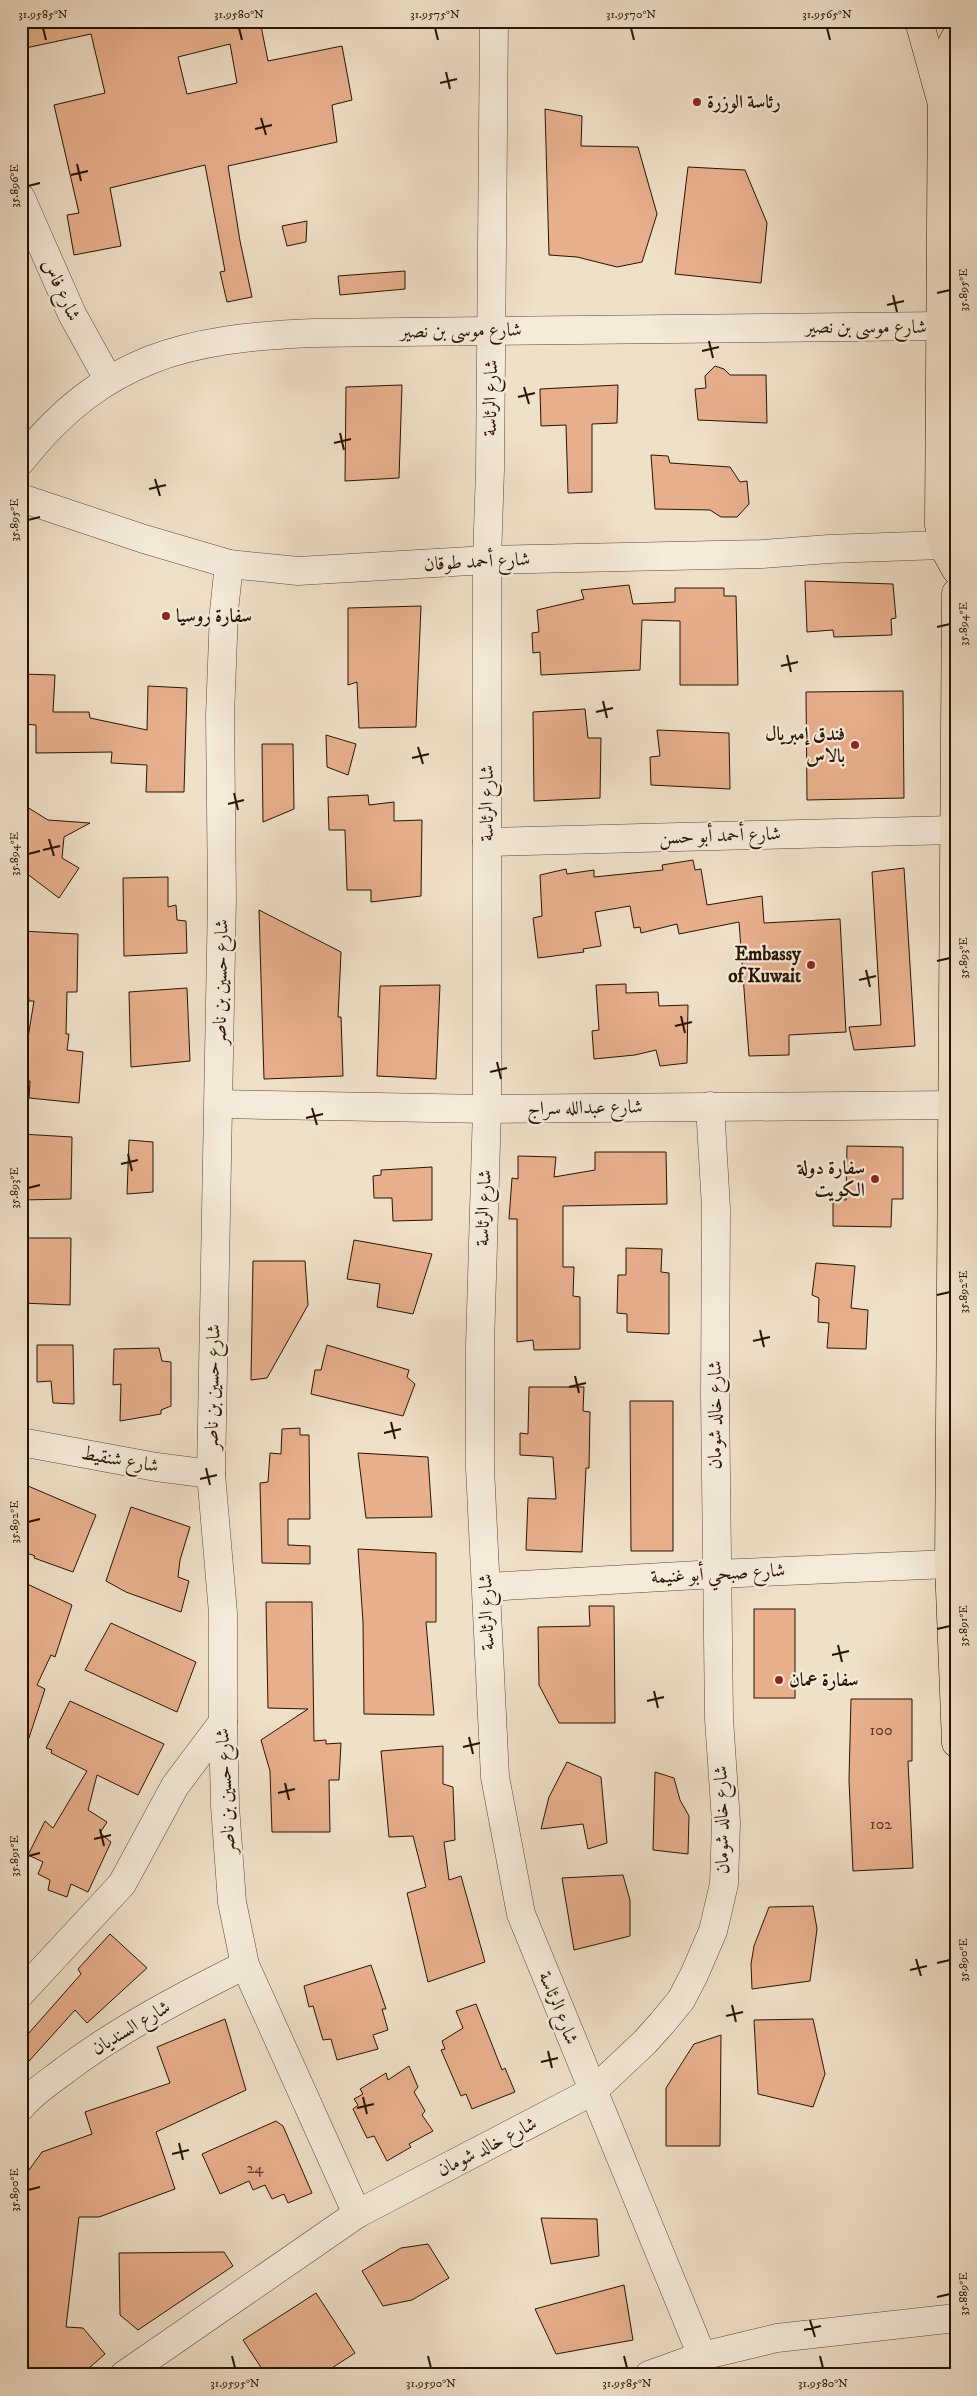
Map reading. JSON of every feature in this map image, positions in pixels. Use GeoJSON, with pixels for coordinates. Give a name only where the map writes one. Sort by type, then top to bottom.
{"type":"FeatureCollection","features":[{"type":"Feature","properties":{"kind":"main road"},"geometry":{"type":"LineString","coordinates":[[919,21],[942,104]]}},
{"type":"Feature","properties":{"kind":"main road"},"geometry":{"type":"LineString","coordinates":[[929,21],[942,77]]}},
{"type":"Feature","properties":{"kind":"main road"},"geometry":{"type":"LineString","coordinates":[[956,36],[948,51],[942,77],[939,525],[942,545],[956,570]]}},
{"type":"Feature","properties":{"kind":"main road"},"geometry":{"type":"LineString","coordinates":[[956,593],[949,1564],[956,1743]]}},
{"type":"Feature","properties":{"kind":"street","name":"شارع الرئاسة"},"geometry":{"type":"LineString","coordinates":[[494,21],[492,331],[487,560],[487,1109],[480,1346],[480,1468],[495,1777],[521,1914],[702,2356]]}},
{"type":"Feature","properties":{"kind":"street","name":"شارع فاس"},"geometry":{"type":"LineString","coordinates":[[21,198],[72,314],[108,379]]}},
{"type":"Feature","properties":{"kind":"street","name":"شارع موسى بن نصير"},"geometry":{"type":"LineString","coordinates":[[21,461],[39,439],[64,414],[108,379],[140,363],[176,351],[207,344],[271,335],[940,326]]}},
{"type":"Feature","properties":{"kind":"street","name":"شارع أحمد طوقان"},"geometry":{"type":"LineString","coordinates":[[21,498],[144,539],[229,564],[298,571],[487,560],[752,554],[942,545]]}},
{"type":"Feature","properties":{"kind":"street","name":"شارع حسين بن ناصر"},"geometry":{"type":"LineString","coordinates":[[229,564],[224,611],[220,716],[222,898],[211,1474],[223,1612],[222,1722],[225,1806],[232,1902],[246,1965],[357,2214]]}},
{"type":"Feature","properties":{"kind":"street","name":"شارع أحمد أبو حسن"},"geometry":{"type":"LineString","coordinates":[[487,842],[953,830]]}},
{"type":"Feature","properties":{"kind":"street","name":"شارع عبدالله سراج"},"geometry":{"type":"LineString","coordinates":[[219,1104],[487,1109],[952,1105]]}},
{"type":"Feature","properties":{"kind":"street","name":"شارع خالد شومان"},"geometry":{"type":"LineString","coordinates":[[124,2375],[357,2214],[593,2091],[645,2042],[681,2000],[713,1931],[724,1884],[726,1822],[719,1719],[716,1574],[716,1208],[710,1106]]}},
{"type":"Feature","properties":{"kind":"street","name":"شارع شنقيط"},"geometry":{"type":"LineString","coordinates":[[24,1445],[156,1467],[211,1474]]}},
{"type":"Feature","properties":{"kind":"street","name":"شارع صبحي أبو غنيمة"},"geometry":{"type":"LineString","coordinates":[[487,1587],[716,1574],[949,1564]]}},
{"type":"Feature","properties":{"kind":"street"},"geometry":{"type":"LineString","coordinates":[[21,1993],[122,1884],[175,1786],[222,1722]]}},
{"type":"Feature","properties":{"kind":"street","name":"شارع السنديان"},"geometry":{"type":"LineString","coordinates":[[22,2104],[105,2041],[190,1992],[246,1965]]}},
{"type":"Feature","properties":{"kind":"street"},"geometry":{"type":"LineString","coordinates":[[649,2375],[702,2356],[777,2338],[956,2318]]}},
{"type":"Feature","properties":{"kind":"building"},"geometry":{"type":"Polygon","coordinates":[[[21,21],[260,21],[268,61],[342,46],[352,100],[332,105],[337,142],[228,166],[240,241],[252,297],[227,302],[220,272],[225,271],[205,165],[110,188],[121,246],[74,255],[67,215],[79,213],[54,105],[105,93],[91,34],[21,49],[21,21]],[[230,44],[178,57],[187,94],[237,83],[230,44]]]}},
{"type":"Feature","properties":{"kind":"building"},"geometry":{"type":"Polygon","coordinates":[[[545,109],[582,116],[581,146],[638,147],[657,214],[642,262],[617,267],[577,257],[549,255],[545,109]]]}},
{"type":"Feature","properties":{"kind":"building"},"geometry":{"type":"Polygon","coordinates":[[[688,167],[745,170],[767,223],[761,283],[675,274],[688,167]]]}},
{"type":"Feature","properties":{"kind":"building"},"geometry":{"type":"Polygon","coordinates":[[[307,221],[306,242],[287,246],[282,226],[307,221]]]}},
{"type":"Feature","properties":{"kind":"building"},"geometry":{"type":"Polygon","coordinates":[[[405,271],[405,289],[340,295],[338,276],[405,271]]]}},
{"type":"Feature","properties":{"kind":"building"},"geometry":{"type":"Polygon","coordinates":[[[715,366],[724,369],[730,375],[766,375],[767,423],[698,420],[695,389],[706,388],[705,376],[715,366]]]}},
{"type":"Feature","properties":{"kind":"building"},"geometry":{"type":"Polygon","coordinates":[[[402,385],[399,478],[345,481],[346,387],[402,385]]]}},
{"type":"Feature","properties":{"kind":"building"},"geometry":{"type":"Polygon","coordinates":[[[618,385],[617,423],[592,424],[592,492],[568,493],[566,425],[541,426],[540,389],[618,385]]]}},
{"type":"Feature","properties":{"kind":"building"},"geometry":{"type":"Polygon","coordinates":[[[651,455],[668,456],[670,463],[730,467],[740,482],[747,481],[749,504],[737,517],[721,517],[710,510],[655,509],[651,455]]]}},
{"type":"Feature","properties":{"kind":"building"},"geometry":{"type":"Polygon","coordinates":[[[805,581],[893,584],[896,618],[891,619],[892,635],[834,637],[833,630],[807,632],[805,581]]]}},
{"type":"Feature","properties":{"kind":"building"},"geometry":{"type":"Polygon","coordinates":[[[629,585],[633,604],[675,602],[675,588],[724,588],[724,596],[736,596],[738,685],[680,685],[680,621],[642,620],[640,670],[541,675],[540,652],[533,653],[532,633],[539,632],[537,610],[584,599],[581,590],[629,585]]]}},
{"type":"Feature","properties":{"kind":"building"},"geometry":{"type":"Polygon","coordinates":[[[421,606],[416,727],[359,728],[357,682],[348,685],[348,608],[421,606]]]}},
{"type":"Feature","properties":{"kind":"building"},"geometry":{"type":"Polygon","coordinates":[[[22,674],[55,675],[53,712],[89,712],[90,718],[147,730],[148,686],[187,688],[184,792],[146,792],[147,765],[111,763],[112,752],[36,753],[36,725],[21,724],[22,674]]]}},
{"type":"Feature","properties":{"kind":"building","name":"فندق إمبريال بالاس"},"geometry":{"type":"Polygon","coordinates":[[[903,691],[904,798],[807,800],[806,692],[903,691]]]}},
{"type":"Feature","properties":{"kind":"building"},"geometry":{"type":"Polygon","coordinates":[[[585,709],[588,738],[601,738],[600,798],[534,801],[533,712],[585,709]]]}},
{"type":"Feature","properties":{"kind":"building"},"geometry":{"type":"Polygon","coordinates":[[[657,730],[729,733],[730,789],[651,785],[650,757],[660,756],[657,730]]]}},
{"type":"Feature","properties":{"kind":"building"},"geometry":{"type":"Polygon","coordinates":[[[326,735],[356,744],[348,775],[327,767],[326,735]]]}},
{"type":"Feature","properties":{"kind":"building"},"geometry":{"type":"Polygon","coordinates":[[[262,744],[293,744],[294,809],[263,822],[262,744]]]}},
{"type":"Feature","properties":{"kind":"building"},"geometry":{"type":"Polygon","coordinates":[[[368,795],[369,805],[394,802],[394,821],[422,820],[421,896],[371,902],[371,890],[347,890],[345,830],[329,830],[328,797],[368,795]]]}},
{"type":"Feature","properties":{"kind":"building"},"geometry":{"type":"Polygon","coordinates":[[[27,807],[48,820],[90,823],[64,837],[62,858],[79,868],[59,898],[22,870],[27,858],[22,853],[27,807]]]}},
{"type":"Feature","properties":{"kind":"building"},"geometry":{"type":"Polygon","coordinates":[[[693,860],[695,870],[701,869],[707,905],[762,896],[764,923],[840,919],[846,1032],[789,1035],[789,1055],[749,1056],[739,922],[679,934],[677,924],[641,933],[640,927],[634,928],[630,906],[595,912],[601,946],[583,949],[584,952],[538,958],[533,918],[542,916],[540,875],[566,869],[567,874],[594,870],[594,877],[663,870],[662,865],[693,860]]]}},
{"type":"Feature","properties":{"kind":"building"},"geometry":{"type":"Polygon","coordinates":[[[904,868],[915,1046],[854,1050],[849,1027],[881,1025],[872,872],[904,868]]]}},
{"type":"Feature","properties":{"kind":"building"},"geometry":{"type":"Polygon","coordinates":[[[168,877],[168,907],[176,905],[177,920],[186,921],[187,953],[124,956],[123,878],[168,877]]]}},
{"type":"Feature","properties":{"kind":"building"},"geometry":{"type":"Polygon","coordinates":[[[259,910],[341,952],[338,1017],[341,1017],[343,1076],[264,1079],[259,910]]]}},
{"type":"Feature","properties":{"kind":"building"},"geometry":{"type":"Polygon","coordinates":[[[21,931],[78,934],[77,992],[67,992],[66,1034],[69,1034],[67,1050],[83,1052],[79,1103],[29,1098],[30,1081],[21,1080],[34,1001],[29,1001],[28,991],[21,990],[21,931]]]}},
{"type":"Feature","properties":{"kind":"building"},"geometry":{"type":"Polygon","coordinates":[[[626,984],[626,993],[658,992],[659,1006],[688,1005],[687,1063],[660,1066],[656,1050],[635,1055],[594,1059],[592,1031],[599,1030],[596,985],[626,984]]]}},
{"type":"Feature","properties":{"kind":"building"},"geometry":{"type":"Polygon","coordinates":[[[440,985],[436,1079],[377,1076],[380,986],[440,985]]]}},
{"type":"Feature","properties":{"kind":"building"},"geometry":{"type":"Polygon","coordinates":[[[187,988],[190,1061],[131,1067],[129,992],[187,988]]]}},
{"type":"Feature","properties":{"kind":"building"},"geometry":{"type":"Polygon","coordinates":[[[21,1134],[72,1137],[71,1199],[21,1200],[21,1134]]]}},
{"type":"Feature","properties":{"kind":"building"},"geometry":{"type":"Polygon","coordinates":[[[129,1140],[153,1142],[153,1192],[127,1194],[129,1140]]]}},
{"type":"Feature","properties":{"kind":"building","name":"سفارة دولة الكويت"},"geometry":{"type":"Polygon","coordinates":[[[847,1146],[903,1147],[903,1199],[892,1199],[891,1227],[833,1226],[833,1199],[846,1200],[847,1146]]]}},
{"type":"Feature","properties":{"kind":"building"},"geometry":{"type":"Polygon","coordinates":[[[595,1152],[666,1152],[667,1204],[563,1206],[563,1267],[574,1267],[573,1296],[580,1297],[580,1349],[534,1350],[533,1340],[517,1342],[517,1219],[509,1219],[512,1178],[518,1179],[518,1156],[556,1157],[554,1177],[595,1170],[595,1152]]]}},
{"type":"Feature","properties":{"kind":"building"},"geometry":{"type":"Polygon","coordinates":[[[432,1167],[432,1220],[393,1221],[392,1198],[374,1198],[373,1176],[381,1175],[381,1170],[432,1167]]]}},
{"type":"Feature","properties":{"kind":"building"},"geometry":{"type":"Polygon","coordinates":[[[21,1238],[71,1238],[70,1305],[21,1303],[21,1238]]]}},
{"type":"Feature","properties":{"kind":"building"},"geometry":{"type":"Polygon","coordinates":[[[354,1240],[432,1254],[413,1314],[377,1307],[380,1284],[347,1279],[354,1240]]]}},
{"type":"Feature","properties":{"kind":"building"},"geometry":{"type":"Polygon","coordinates":[[[626,1248],[662,1249],[661,1272],[669,1273],[669,1334],[627,1332],[627,1314],[617,1313],[618,1275],[626,1275],[626,1248]]]}},
{"type":"Feature","properties":{"kind":"building"},"geometry":{"type":"Polygon","coordinates":[[[253,1261],[305,1261],[308,1305],[267,1378],[251,1380],[253,1261]]]}},
{"type":"Feature","properties":{"kind":"building"},"geometry":{"type":"Polygon","coordinates":[[[816,1263],[855,1266],[851,1308],[868,1310],[866,1349],[827,1348],[829,1323],[818,1322],[819,1298],[812,1295],[816,1263]]]}},
{"type":"Feature","properties":{"kind":"building"},"geometry":{"type":"Polygon","coordinates":[[[37,1345],[73,1345],[74,1404],[53,1403],[51,1381],[37,1382],[37,1345]]]}},
{"type":"Feature","properties":{"kind":"building"},"geometry":{"type":"Polygon","coordinates":[[[327,1345],[409,1370],[407,1377],[415,1384],[403,1416],[311,1394],[315,1370],[321,1370],[327,1345]]]}},
{"type":"Feature","properties":{"kind":"building"},"geometry":{"type":"Polygon","coordinates":[[[159,1348],[162,1361],[171,1362],[171,1406],[161,1410],[161,1414],[120,1421],[121,1384],[113,1385],[114,1349],[159,1348]]]}},
{"type":"Feature","properties":{"kind":"building"},"geometry":{"type":"Polygon","coordinates":[[[529,1387],[584,1387],[583,1411],[590,1412],[589,1468],[586,1468],[582,1552],[526,1550],[528,1498],[556,1499],[553,1457],[520,1455],[520,1433],[528,1434],[529,1387]]]}},
{"type":"Feature","properties":{"kind":"building"},"geometry":{"type":"Polygon","coordinates":[[[630,1401],[673,1401],[673,1551],[631,1551],[630,1401]]]}},
{"type":"Feature","properties":{"kind":"building"},"geometry":{"type":"Polygon","coordinates":[[[300,1428],[300,1435],[309,1435],[310,1519],[288,1519],[288,1545],[310,1546],[310,1564],[262,1563],[260,1483],[268,1482],[270,1453],[281,1454],[282,1429],[300,1428]]]}},
{"type":"Feature","properties":{"kind":"building"},"geometry":{"type":"Polygon","coordinates":[[[358,1453],[428,1457],[432,1517],[366,1518],[358,1453]]]}},
{"type":"Feature","properties":{"kind":"building"},"geometry":{"type":"Polygon","coordinates":[[[21,1483],[96,1515],[73,1572],[34,1558],[35,1556],[21,1551],[21,1483]]]}},
{"type":"Feature","properties":{"kind":"building"},"geometry":{"type":"Polygon","coordinates":[[[131,1507],[190,1527],[180,1560],[178,1577],[189,1581],[181,1612],[126,1592],[106,1581],[131,1507]]]}},
{"type":"Feature","properties":{"kind":"building"},"geometry":{"type":"Polygon","coordinates":[[[358,1549],[436,1553],[436,1622],[426,1622],[434,1715],[364,1714],[363,1622],[358,1549]]]}},
{"type":"Feature","properties":{"kind":"building"},"geometry":{"type":"Polygon","coordinates":[[[25,1583],[72,1605],[55,1657],[51,1655],[37,1685],[45,1689],[25,1750],[21,1749],[21,1594],[25,1583]]]}},
{"type":"Feature","properties":{"kind":"building"},"geometry":{"type":"Polygon","coordinates":[[[266,1602],[312,1602],[314,1741],[326,1740],[326,1744],[341,1743],[339,1780],[329,1780],[330,1832],[272,1832],[270,1771],[261,1740],[308,1709],[268,1708],[266,1602]]]}},
{"type":"Feature","properties":{"kind":"building"},"geometry":{"type":"Polygon","coordinates":[[[589,1606],[614,1606],[615,1723],[559,1723],[539,1685],[538,1627],[590,1626],[589,1606]]]}},
{"type":"Feature","properties":{"kind":"building"},"geometry":{"type":"Polygon","coordinates":[[[754,1609],[795,1609],[795,1698],[754,1698],[754,1609]]]}},
{"type":"Feature","properties":{"kind":"building"},"geometry":{"type":"Polygon","coordinates":[[[111,1623],[196,1662],[177,1712],[85,1670],[111,1623]]]}},
{"type":"Feature","properties":{"kind":"building"},"geometry":{"type":"Polygon","coordinates":[[[851,1699],[912,1699],[912,1761],[908,1761],[913,1868],[853,1871],[849,1780],[851,1699]]]}},
{"type":"Feature","properties":{"kind":"building"},"geometry":{"type":"Polygon","coordinates":[[[70,1701],[164,1744],[138,1795],[97,1775],[88,1810],[107,1822],[100,1833],[111,1842],[88,1892],[71,1884],[67,1897],[48,1890],[50,1880],[38,1874],[43,1862],[28,1855],[45,1821],[53,1828],[87,1771],[51,1753],[52,1750],[46,1748],[70,1701]]]}},
{"type":"Feature","properties":{"kind":"building"},"geometry":{"type":"Polygon","coordinates":[[[443,1746],[443,1784],[453,1787],[455,1840],[444,1842],[449,1880],[461,1876],[485,1962],[428,1982],[407,1893],[426,1887],[413,1836],[389,1837],[381,1751],[443,1746]]]}},
{"type":"Feature","properties":{"kind":"building"},"geometry":{"type":"Polygon","coordinates":[[[567,1762],[601,1777],[607,1843],[588,1849],[583,1824],[541,1829],[549,1797],[567,1762]]]}},
{"type":"Feature","properties":{"kind":"building"},"geometry":{"type":"Polygon","coordinates":[[[655,1772],[674,1778],[680,1800],[689,1816],[688,1854],[653,1850],[655,1772]]]}},
{"type":"Feature","properties":{"kind":"building"},"geometry":{"type":"Polygon","coordinates":[[[623,1875],[630,1900],[630,1936],[574,1950],[562,1878],[623,1875]]]}},
{"type":"Feature","properties":{"kind":"building"},"geometry":{"type":"Polygon","coordinates":[[[813,1906],[817,1929],[810,1981],[752,1989],[751,1964],[754,1946],[769,1907],[813,1906]]]}},
{"type":"Feature","properties":{"kind":"building"},"geometry":{"type":"Polygon","coordinates":[[[110,1934],[147,1968],[87,2023],[75,2010],[21,2070],[21,2042],[81,1974],[78,1969],[110,1934]]]}},
{"type":"Feature","properties":{"kind":"building"},"geometry":{"type":"Polygon","coordinates":[[[371,1965],[386,2009],[382,2009],[388,2030],[373,2035],[378,2049],[337,2060],[331,2039],[323,2040],[313,2006],[309,2007],[304,1986],[371,1965]]]}},
{"type":"Feature","properties":{"kind":"building"},"geometry":{"type":"Polygon","coordinates":[[[476,2004],[502,2070],[505,2068],[515,2092],[472,2109],[466,2094],[461,2096],[441,2050],[445,2049],[442,2041],[463,2028],[456,2011],[476,2004]]]}},
{"type":"Feature","properties":{"kind":"building"},"geometry":{"type":"Polygon","coordinates":[[[225,2019],[246,2090],[156,2132],[175,2189],[99,2217],[79,2217],[66,2327],[83,2328],[105,2354],[81,2375],[21,2375],[21,2181],[42,2152],[92,2134],[85,2112],[170,2083],[157,2047],[225,2019]]]}},
{"type":"Feature","properties":{"kind":"building"},"geometry":{"type":"Polygon","coordinates":[[[813,2019],[825,2074],[813,2107],[758,2094],[754,2020],[813,2019]]]}},
{"type":"Feature","properties":{"kind":"building"},"geometry":{"type":"Polygon","coordinates":[[[721,2035],[720,2146],[666,2146],[666,2088],[694,2044],[721,2035]]]}},
{"type":"Feature","properties":{"kind":"building"},"geometry":{"type":"Polygon","coordinates":[[[409,2066],[418,2087],[414,2092],[425,2111],[422,2115],[433,2131],[409,2144],[411,2147],[387,2161],[374,2136],[367,2138],[353,2109],[358,2105],[354,2099],[363,2094],[360,2089],[386,2073],[388,2080],[409,2066]]]}},
{"type":"Feature","properties":{"kind":"building"},"geometry":{"type":"Polygon","coordinates":[[[276,2121],[283,2126],[312,2193],[288,2203],[284,2194],[272,2199],[265,2185],[253,2190],[249,2181],[220,2194],[202,2154],[276,2121]]]}},
{"type":"Feature","properties":{"kind":"building"},"geometry":{"type":"Polygon","coordinates":[[[541,2218],[597,2219],[599,2256],[551,2264],[541,2218]]]}},
{"type":"Feature","properties":{"kind":"building"},"geometry":{"type":"Polygon","coordinates":[[[428,2244],[449,2278],[412,2300],[383,2306],[362,2271],[401,2248],[428,2244]]]}},
{"type":"Feature","properties":{"kind":"building"},"geometry":{"type":"Polygon","coordinates":[[[224,2252],[233,2266],[138,2330],[120,2315],[119,2253],[224,2252]]]}},
{"type":"Feature","properties":{"kind":"building"},"geometry":{"type":"Polygon","coordinates":[[[624,2285],[633,2340],[556,2354],[535,2309],[624,2285]]]}},
{"type":"Feature","properties":{"kind":"building"},"geometry":{"type":"Polygon","coordinates":[[[316,2293],[355,2353],[321,2375],[266,2375],[243,2340],[316,2293]]]}},
{"type":"Feature","properties":{"kind":"place","name":"رئاسة الوزرة"},"geometry":{"type":"Point","coordinates":[697,102]}},
{"type":"Feature","properties":{"kind":"place","name":"سفارة روسيا"},"geometry":{"type":"Point","coordinates":[166,616]}},
{"type":"Feature","properties":{"kind":"place","name":"فندق إمبريال بالاس"},"geometry":{"type":"Point","coordinates":[855,745]}},
{"type":"Feature","properties":{"kind":"place","name":"Embassy of Kuwait"},"geometry":{"type":"Point","coordinates":[811,965]}},
{"type":"Feature","properties":{"kind":"place","name":"سفارة دولة الكويت"},"geometry":{"type":"Point","coordinates":[875,1179]}},
{"type":"Feature","properties":{"kind":"place","name":"سفارة عمان"},"geometry":{"type":"Point","coordinates":[779,1680]}}]}
